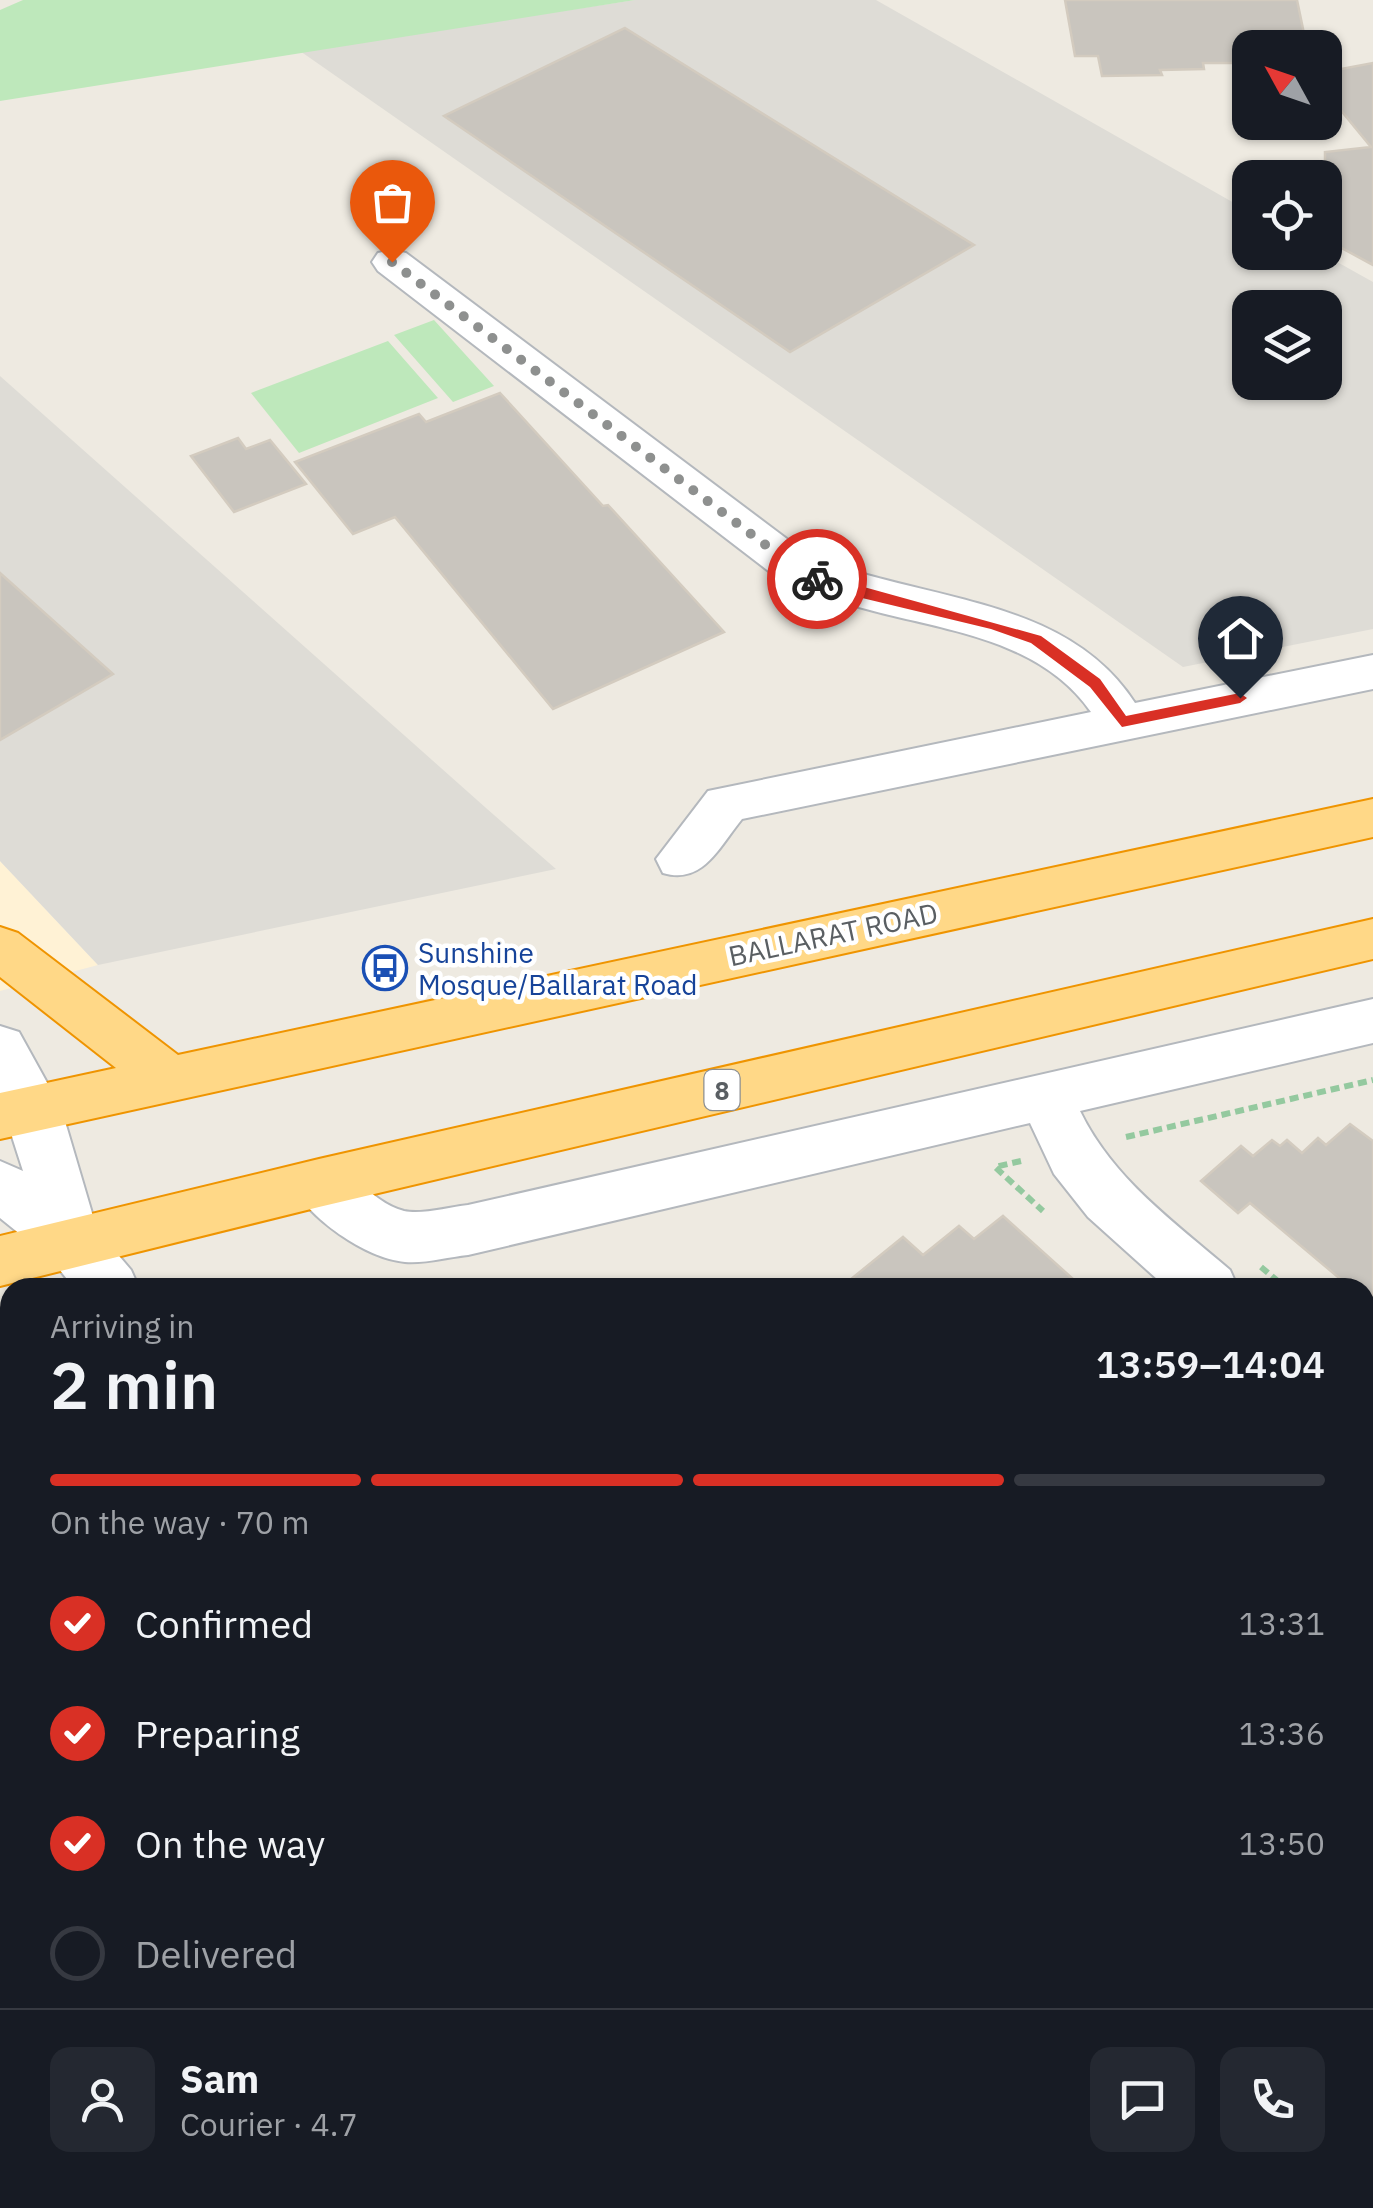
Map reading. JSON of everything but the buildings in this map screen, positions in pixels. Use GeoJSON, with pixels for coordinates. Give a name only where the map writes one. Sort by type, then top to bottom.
{"type":"FeatureCollection","features":[{"type":"Feature","properties":{"kind":"highway","name":"BALLARAT ROAD"},"geometry":{"type":"LineString","coordinates":[[16,1112],[1373,818]]}},
{"type":"Feature","properties":{"kind":"highway","name":"8"},"geometry":{"type":"LineString","coordinates":[[0,1261],[319,1183],[1373,939]]}},
{"type":"Feature","properties":{"kind":"highway"},"geometry":{"type":"LineString","coordinates":[[0,948],[168,1078]]}},
{"type":"Feature","properties":{"kind":"street"},"geometry":{"type":"LineString","coordinates":[[392,262],[792,565],[838,588],[994,625],[1036,640],[1095,683],[1122,722]]}},
{"type":"Feature","properties":{"kind":"street"},"geometry":{"type":"LineString","coordinates":[[681,859],[726,804],[1373,672]]}},
{"type":"Feature","properties":{"kind":"street"},"geometry":{"type":"LineString","coordinates":[[319,1183],[358,1217],[404,1237],[468,1230],[1373,1021]]}},
{"type":"Feature","properties":{"kind":"street"},"geometry":{"type":"LineString","coordinates":[[0,1048],[16,1112],[72,1242]]}},
{"type":"Feature","properties":{"kind":"street"},"geometry":{"type":"LineString","coordinates":[[1046,1097],[1070,1150],[1108,1200],[1198,1278]]}},
{"type":"Feature","properties":{"kind":"street"},"geometry":{"type":"LineString","coordinates":[[0,1185],[72,1242],[102,1278]]}},
{"type":"Feature","properties":{"kind":"path"},"geometry":{"type":"LineString","coordinates":[[1070,1150],[1373,1080]]}},
{"type":"Feature","properties":{"kind":"shaded area"},"geometry":{"type":"Polygon","coordinates":[[[635,0],[876,0],[1232,202],[1232,270],[1342,270],[1342,265],[1373,282],[1373,629],[1183,667],[300,51],[635,0]]]}},
{"type":"Feature","properties":{"kind":"shaded area"},"geometry":{"type":"Polygon","coordinates":[[[0,376],[556,869],[98,965],[0,861],[0,376]]]}},
{"type":"Feature","properties":{"kind":"shaded area"},"geometry":{"type":"Polygon","coordinates":[[[0,861],[98,965],[0,991],[0,861]]]}},
{"type":"Feature","properties":{"kind":"green space"},"geometry":{"type":"Polygon","coordinates":[[[23,0],[635,0],[0,101],[0,10],[23,0]]]}},
{"type":"Feature","properties":{"kind":"green space"},"geometry":{"type":"Polygon","coordinates":[[[434,320],[494,386],[453,402],[394,335],[434,320]]]}},
{"type":"Feature","properties":{"kind":"green space"},"geometry":{"type":"Polygon","coordinates":[[[388,341],[438,398],[299,453],[251,393],[388,341]]]}},
{"type":"Feature","properties":{"kind":"way so far"},"geometry":{"type":"LineString","coordinates":[[392,262],[792,565],[817,579]]}},
{"type":"Feature","properties":{"kind":"place","name":"Sunshine Mosque/Ballarat Road"},"geometry":{"type":"Point","coordinates":[385,968]}},
{"type":"Feature","properties":{"kind":"route"},"geometry":{"type":"LineString","coordinates":[[817,579],[838,588],[994,625],[1036,640],[1095,683],[1122,722],[1240,698]]}}]}
